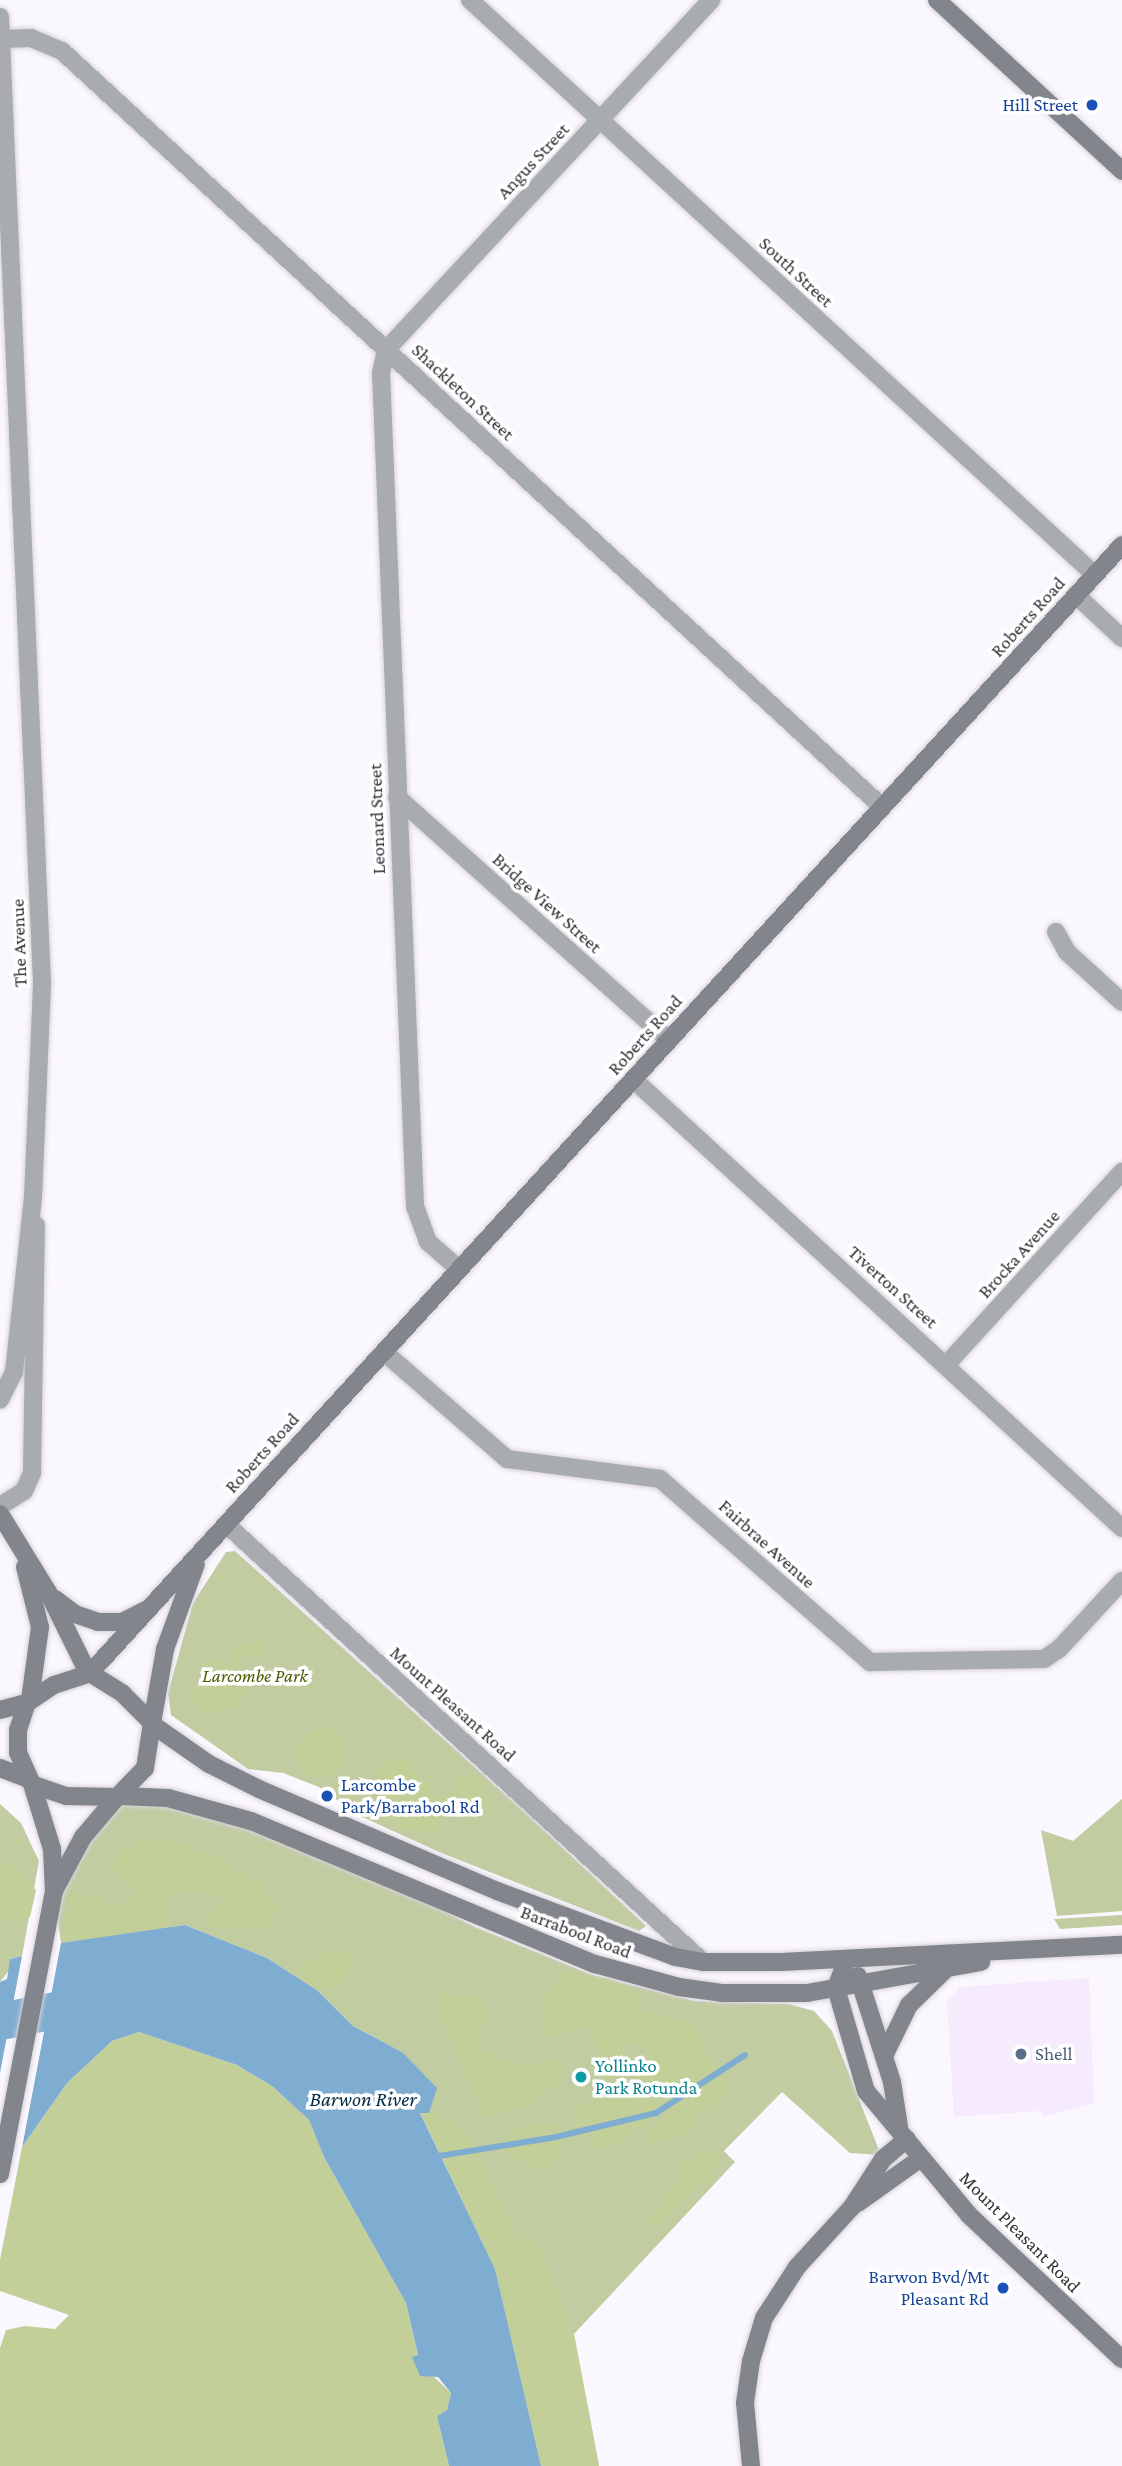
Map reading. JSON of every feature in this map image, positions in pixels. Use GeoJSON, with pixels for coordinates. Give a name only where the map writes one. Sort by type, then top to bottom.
{"type":"FeatureCollection","features":[{"type":"Feature","properties":{"kind":"street","name":"South Street"},"geometry":{"type":"LineString","coordinates":[[470,0],[1095,575]]}},
{"type":"Feature","properties":{"kind":"street","name":"Angus Street"},"geometry":{"type":"LineString","coordinates":[[386,350],[711,0]]}},
{"type":"Feature","properties":{"kind":"street"},"geometry":{"type":"LineString","coordinates":[[937,0],[1122,171]]}},
{"type":"Feature","properties":{"kind":"street","name":"The Avenue"},"geometry":{"type":"LineString","coordinates":[[0,17],[42,984],[33,1197],[14,1372],[0,1400]]}},
{"type":"Feature","properties":{"kind":"street","name":"Shackleton Street"},"geometry":{"type":"LineString","coordinates":[[2,39],[31,38],[62,51],[882,807]]}},
{"type":"Feature","properties":{"kind":"street","name":"Leonard Street"},"geometry":{"type":"LineString","coordinates":[[386,350],[380,406],[415,1207],[429,1242],[459,1269]]}},
{"type":"Feature","properties":{"kind":"street","name":"Roberts Road"},"geometry":{"type":"LineString","coordinates":[[89,1673],[1122,545]]}},
{"type":"Feature","properties":{"kind":"street"},"geometry":{"type":"LineString","coordinates":[[1076,595],[1122,638]]}},
{"type":"Feature","properties":{"kind":"street","name":"Bridge View Street"},"geometry":{"type":"LineString","coordinates":[[397,797],[669,1040]]}},
{"type":"Feature","properties":{"kind":"street"},"geometry":{"type":"LineString","coordinates":[[1056,932],[1067,952],[1122,1002]]}},
{"type":"Feature","properties":{"kind":"street","name":"Tiverton Street"},"geometry":{"type":"LineString","coordinates":[[633,1079],[947,1364],[1122,1528]]}},
{"type":"Feature","properties":{"kind":"street","name":"Brocka Avenue"},"geometry":{"type":"LineString","coordinates":[[947,1364],[1122,1172]]}},
{"type":"Feature","properties":{"kind":"street","name":"The Avenue"},"geometry":{"type":"LineString","coordinates":[[0,1506],[24,1490],[32,1473],[38,1272],[33,1197]]}},
{"type":"Feature","properties":{"kind":"street","name":"Fairbrae Avenue"},"geometry":{"type":"LineString","coordinates":[[384,1352],[507,1459],[660,1479],[870,1662],[1044,1659],[1059,1649],[1122,1581]]}},
{"type":"Feature","properties":{"kind":"street"},"geometry":{"type":"LineString","coordinates":[[0,1514],[19,1550],[48,1592],[89,1673],[123,1694],[152,1724],[145,1769],[83,1837],[54,1892]]}},
{"type":"Feature","properties":{"kind":"street","name":"Mount Pleasant Road"},"geometry":{"type":"LineString","coordinates":[[226,1524],[703,1962]]}},
{"type":"Feature","properties":{"kind":"street"},"geometry":{"type":"LineString","coordinates":[[0,2174],[54,1892],[52,1849],[17,1744],[29,1702],[40,1627],[19,1550]]}},
{"type":"Feature","properties":{"kind":"street","name":"Roberts Road"},"geometry":{"type":"LineString","coordinates":[[152,1724],[162,1660],[200,1554]]}},
{"type":"Feature","properties":{"kind":"street"},"geometry":{"type":"LineString","coordinates":[[48,1592],[75,1614],[98,1622],[128,1620],[157,1601]]}},
{"type":"Feature","properties":{"kind":"street"},"geometry":{"type":"LineString","coordinates":[[0,1710],[29,1702],[54,1685],[89,1673]]}},
{"type":"Feature","properties":{"kind":"street","name":"Barrabool Road"},"geometry":{"type":"LineString","coordinates":[[152,1724],[236,1779],[631,1944],[703,1962],[847,1959],[1122,1945]]}},
{"type":"Feature","properties":{"kind":"street"},"geometry":{"type":"LineString","coordinates":[[0,1768],[66,1796],[119,1796]]}},
{"type":"Feature","properties":{"kind":"street","name":"Barrabool Road"},"geometry":{"type":"LineString","coordinates":[[119,1796],[168,1798],[251,1821],[622,1973],[722,1993],[863,1985],[1036,1951]]}},
{"type":"Feature","properties":{"kind":"street"},"geometry":{"type":"LineString","coordinates":[[631,1944],[658,1938],[661,1930],[653,1915]]}},
{"type":"Feature","properties":{"kind":"street"},"geometry":{"type":"LineString","coordinates":[[835,1988],[847,1959]]}},
{"type":"Feature","properties":{"kind":"street","name":"Mount Pleasant Road"},"geometry":{"type":"LineString","coordinates":[[847,1959],[863,1985],[903,2132]]}},
{"type":"Feature","properties":{"kind":"street"},"geometry":{"type":"LineString","coordinates":[[884,2056],[909,2005],[946,1969]]}},
{"type":"Feature","properties":{"kind":"street","name":"Mount Pleasant Road"},"geometry":{"type":"LineString","coordinates":[[835,1988],[866,2091],[903,2132],[921,2158],[1008,2254],[1122,2359]]}},
{"type":"Feature","properties":{"kind":"street"},"geometry":{"type":"LineString","coordinates":[[751,2466],[745,2403],[751,2361],[764,2318],[797,2267],[852,2207],[903,2132]]}},
{"type":"Feature","properties":{"kind":"street"},"geometry":{"type":"LineString","coordinates":[[852,2207],[921,2158]]}},
{"type":"Feature","properties":{"kind":"shaded area","name":"Shell"},"geometry":{"type":"Polygon","coordinates":[[[1089,1978],[1094,2103],[1043,2117],[1042,2111],[954,2117],[947,2002],[960,1987],[1089,1978]]]}},
{"type":"Feature","properties":{"kind":"green space","name":"Larcombe Park"},"geometry":{"type":"Polygon","coordinates":[[[235,1551],[528,1815],[646,1926],[639,1931],[439,1852],[360,1816],[319,1787],[283,1773],[248,1769],[171,1715],[168,1693],[193,1603],[226,1552],[235,1551]]]}},
{"type":"Feature","properties":{"kind":"green space"},"geometry":{"type":"Polygon","coordinates":[[[262,1641],[262,1658],[238,1657],[245,1695],[239,1705],[212,1714],[188,1698],[208,1673],[203,1661],[215,1657],[227,1664],[232,1659],[228,1649],[233,1645],[262,1641]]]}},
{"type":"Feature","properties":{"kind":"green space"},"geometry":{"type":"Polygon","coordinates":[[[322,1728],[340,1735],[347,1753],[340,1771],[322,1778],[304,1771],[297,1753],[304,1735],[322,1728]]]}},
{"type":"Feature","properties":{"kind":"green space"},"geometry":{"type":"Polygon","coordinates":[[[401,1758],[411,1761],[416,1777],[429,1783],[437,1799],[449,1793],[455,1781],[473,1774],[486,1782],[492,1807],[471,1818],[447,1816],[438,1829],[428,1832],[394,1829],[379,1807],[383,1796],[376,1773],[387,1759],[401,1758]]]}},
{"type":"Feature","properties":{"kind":"green space"},"geometry":{"type":"Polygon","coordinates":[[[150,1796],[329,1852],[475,1927],[592,1975],[695,2001],[788,2004],[814,2011],[832,2031],[881,2155],[850,2153],[782,2092],[724,2151],[735,2162],[574,2334],[599,2466],[541,2466],[495,2269],[420,2112],[402,2052],[353,2026],[318,1991],[267,1958],[185,1925],[61,1943],[54,1892],[117,1797],[150,1796]]]}},
{"type":"Feature","properties":{"kind":"green space"},"geometry":{"type":"Polygon","coordinates":[[[1122,1799],[1122,1911],[1057,1916],[1041,1830],[1073,1841],[1122,1799]]]}},
{"type":"Feature","properties":{"kind":"green space"},"geometry":{"type":"Polygon","coordinates":[[[0,1804],[21,1823],[39,1861],[22,1956],[10,1959],[10,1969],[0,1982],[0,1804]]]}},
{"type":"Feature","properties":{"kind":"green space"},"geometry":{"type":"Polygon","coordinates":[[[142,1840],[168,1840],[215,1857],[259,1882],[278,1905],[265,1931],[214,1927],[203,1919],[225,1900],[186,1889],[166,1897],[173,1928],[61,1943],[70,1895],[97,1895],[114,1908],[130,1899],[133,1887],[113,1874],[116,1855],[142,1840]]]}},
{"type":"Feature","properties":{"kind":"green space"},"geometry":{"type":"Polygon","coordinates":[[[8,1864],[36,1890],[30,1917],[14,1924],[0,1915],[0,1865],[8,1864]]]}},
{"type":"Feature","properties":{"kind":"green space"},"geometry":{"type":"Polygon","coordinates":[[[1122,1915],[1122,1925],[1060,1929],[1054,1919],[1122,1915]]]}},
{"type":"Feature","properties":{"kind":"green space"},"geometry":{"type":"Polygon","coordinates":[[[337,1947],[352,1956],[350,1970],[337,1985],[318,1991],[299,1979],[304,1962],[337,1947]]]}},
{"type":"Feature","properties":{"kind":"green space"},"geometry":{"type":"Polygon","coordinates":[[[566,1970],[612,1979],[636,1991],[640,2008],[691,2022],[699,2032],[701,2048],[729,2087],[722,2101],[703,2110],[691,2128],[674,2140],[645,2145],[647,2134],[672,2109],[656,2107],[650,2122],[606,2151],[596,2149],[575,2121],[575,2104],[603,2099],[626,2088],[632,2065],[643,2059],[647,2050],[635,2043],[625,2050],[620,2084],[599,2076],[594,2032],[587,2028],[543,2039],[545,1993],[566,1970]]]}},
{"type":"Feature","properties":{"kind":"green space"},"geometry":{"type":"Polygon","coordinates":[[[447,1994],[480,1999],[488,2012],[486,2025],[479,2028],[477,2044],[481,2051],[525,2068],[533,2062],[561,2061],[564,2068],[560,2083],[528,2105],[484,2118],[444,2023],[437,1998],[447,1994]]]}},
{"type":"Feature","properties":{"kind":"green space"},"geometry":{"type":"Polygon","coordinates":[[[139,2032],[237,2065],[272,2086],[309,2120],[324,2157],[406,2303],[418,2356],[413,2357],[451,2393],[447,2410],[437,2416],[449,2466],[0,2466],[0,2348],[6,2330],[25,2326],[55,2329],[69,2315],[0,2291],[0,2260],[22,2147],[67,2083],[112,2041],[139,2032]]]}},
{"type":"Feature","properties":{"kind":"green space"},"geometry":{"type":"Polygon","coordinates":[[[420,2112],[437,2113],[469,2136],[517,2233],[536,2241],[574,2334],[599,2466],[541,2466],[495,2269],[420,2112]]]}},
{"type":"Feature","properties":{"kind":"green space"},"geometry":{"type":"Polygon","coordinates":[[[546,2122],[561,2130],[560,2158],[541,2169],[508,2155],[507,2132],[546,2122]]]}},
{"type":"Feature","properties":{"kind":"green space"},"geometry":{"type":"Polygon","coordinates":[[[707,2150],[715,2151],[718,2161],[712,2178],[688,2193],[655,2227],[648,2224],[655,2209],[682,2180],[681,2161],[693,2160],[707,2150]]]}},
{"type":"Feature","properties":{"kind":"water","name":"Barwon River"},"geometry":{"type":"Polygon","coordinates":[[[185,1925],[267,1958],[318,1991],[353,2026],[402,2052],[437,2088],[429,2113],[420,2113],[495,2269],[541,2466],[449,2466],[437,2416],[447,2410],[451,2393],[438,2377],[420,2376],[412,2357],[418,2355],[406,2303],[324,2157],[309,2120],[272,2086],[237,2065],[139,2032],[112,2041],[67,2083],[22,2147],[61,1943],[185,1925]]]}},
{"type":"Feature","properties":{"kind":"water"},"geometry":{"type":"Polygon","coordinates":[[[22,1956],[0,2073],[0,1982],[7,1979],[10,1959],[22,1956]]]}},
{"type":"Feature","properties":{"kind":"pier"},"geometry":{"type":"Polygon","coordinates":[[[61,1940],[22,2147],[21,2150],[57,1942],[61,1940]]]}},
{"type":"Feature","properties":{"kind":"waterway","name":"Barwon River"},"geometry":{"type":"LineString","coordinates":[[0,2021],[94,2002]]}},
{"type":"Feature","properties":{"kind":"waterway"},"geometry":{"type":"LineString","coordinates":[[433,2157],[556,2137],[656,2113],[745,2055]]}},
{"type":"Feature","properties":{"kind":"place","name":"Hill Street"},"geometry":{"type":"Point","coordinates":[1092,105]}},
{"type":"Feature","properties":{"kind":"place","name":"Larcombe Park/Barrabool Rd"},"geometry":{"type":"Point","coordinates":[327,1796]}},
{"type":"Feature","properties":{"kind":"place","name":"Shell"},"geometry":{"type":"Point","coordinates":[1021,2054]}},
{"type":"Feature","properties":{"kind":"place","name":"Yollinko Park Rotunda"},"geometry":{"type":"Point","coordinates":[581,2077]}},
{"type":"Feature","properties":{"kind":"place","name":"Barwon Bvd/Mt Pleasant Rd"},"geometry":{"type":"Point","coordinates":[1003,2288]}}]}
